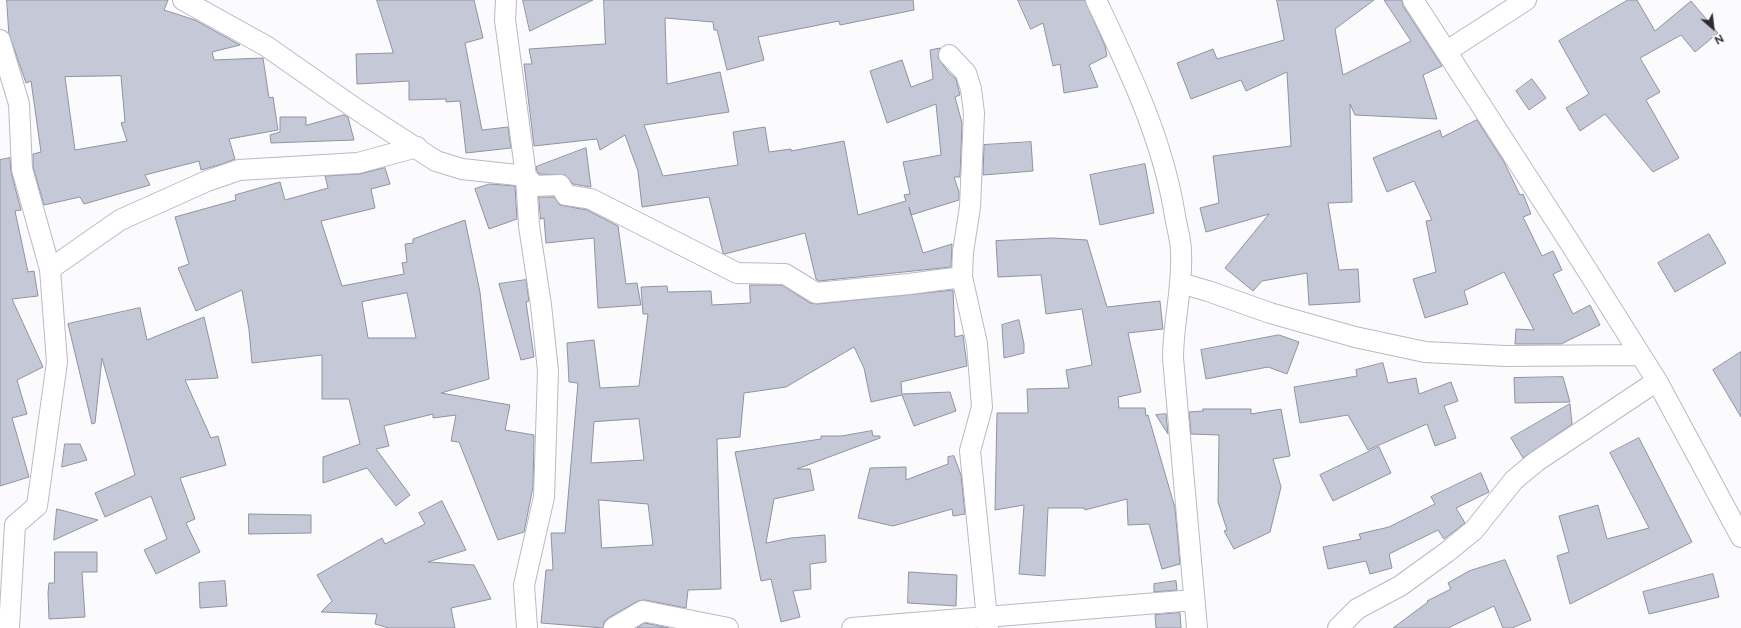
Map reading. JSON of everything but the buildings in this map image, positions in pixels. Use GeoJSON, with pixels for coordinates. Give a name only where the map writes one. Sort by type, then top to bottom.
{"type":"FeatureCollection","features":[{"type":"Feature","properties":{"kind":"street"},"geometry":{"type":"LineString","coordinates":[[183,0],[266,46],[359,111],[436,161],[462,169],[526,176],[534,186],[560,185],[566,195],[591,199],[737,273],[785,274],[816,293],[962,277]]}},
{"type":"Feature","properties":{"kind":"street"},"geometry":{"type":"LineString","coordinates":[[506,0],[505,20],[526,176],[529,226],[541,305],[548,371],[544,497],[524,585],[527,628]]}},
{"type":"Feature","properties":{"kind":"street"},"geometry":{"type":"LineString","coordinates":[[1096,0],[1152,126],[1170,183],[1181,252],[1180,283],[1173,337],[1173,358],[1197,628]]}},
{"type":"Feature","properties":{"kind":"street"},"geometry":{"type":"LineString","coordinates":[[1413,0],[1657,381],[1741,537]]}},
{"type":"Feature","properties":{"kind":"street"},"geometry":{"type":"LineString","coordinates":[[1447,51],[1526,0]]}},
{"type":"Feature","properties":{"kind":"street"},"geometry":{"type":"LineString","coordinates":[[0,40],[19,104],[22,168],[50,270],[58,362],[37,506],[8,528],[9,628]]}},
{"type":"Feature","properties":{"kind":"street"},"geometry":{"type":"LineString","coordinates":[[949,55],[966,73],[974,112],[970,207],[963,252],[962,277],[977,344],[982,407],[970,451],[987,623]]}},
{"type":"Feature","properties":{"kind":"street"},"geometry":{"type":"LineString","coordinates":[[50,270],[120,220],[207,181],[239,170],[358,162],[417,148]]}},
{"type":"Feature","properties":{"kind":"street"},"geometry":{"type":"LineString","coordinates":[[1180,283],[1278,315],[1355,337],[1425,352],[1505,356],[1640,355]]}},
{"type":"Feature","properties":{"kind":"street"},"geometry":{"type":"LineString","coordinates":[[1338,628],[1357,609],[1400,586],[1447,552],[1474,530],[1514,480],[1537,461],[1657,381]]}},
{"type":"Feature","properties":{"kind":"street"},"geometry":{"type":"LineString","coordinates":[[852,628],[987,623],[1194,600]]}},
{"type":"Feature","properties":{"kind":"street"},"geometry":{"type":"LineString","coordinates":[[614,628],[642,611],[728,628]]}}]}
